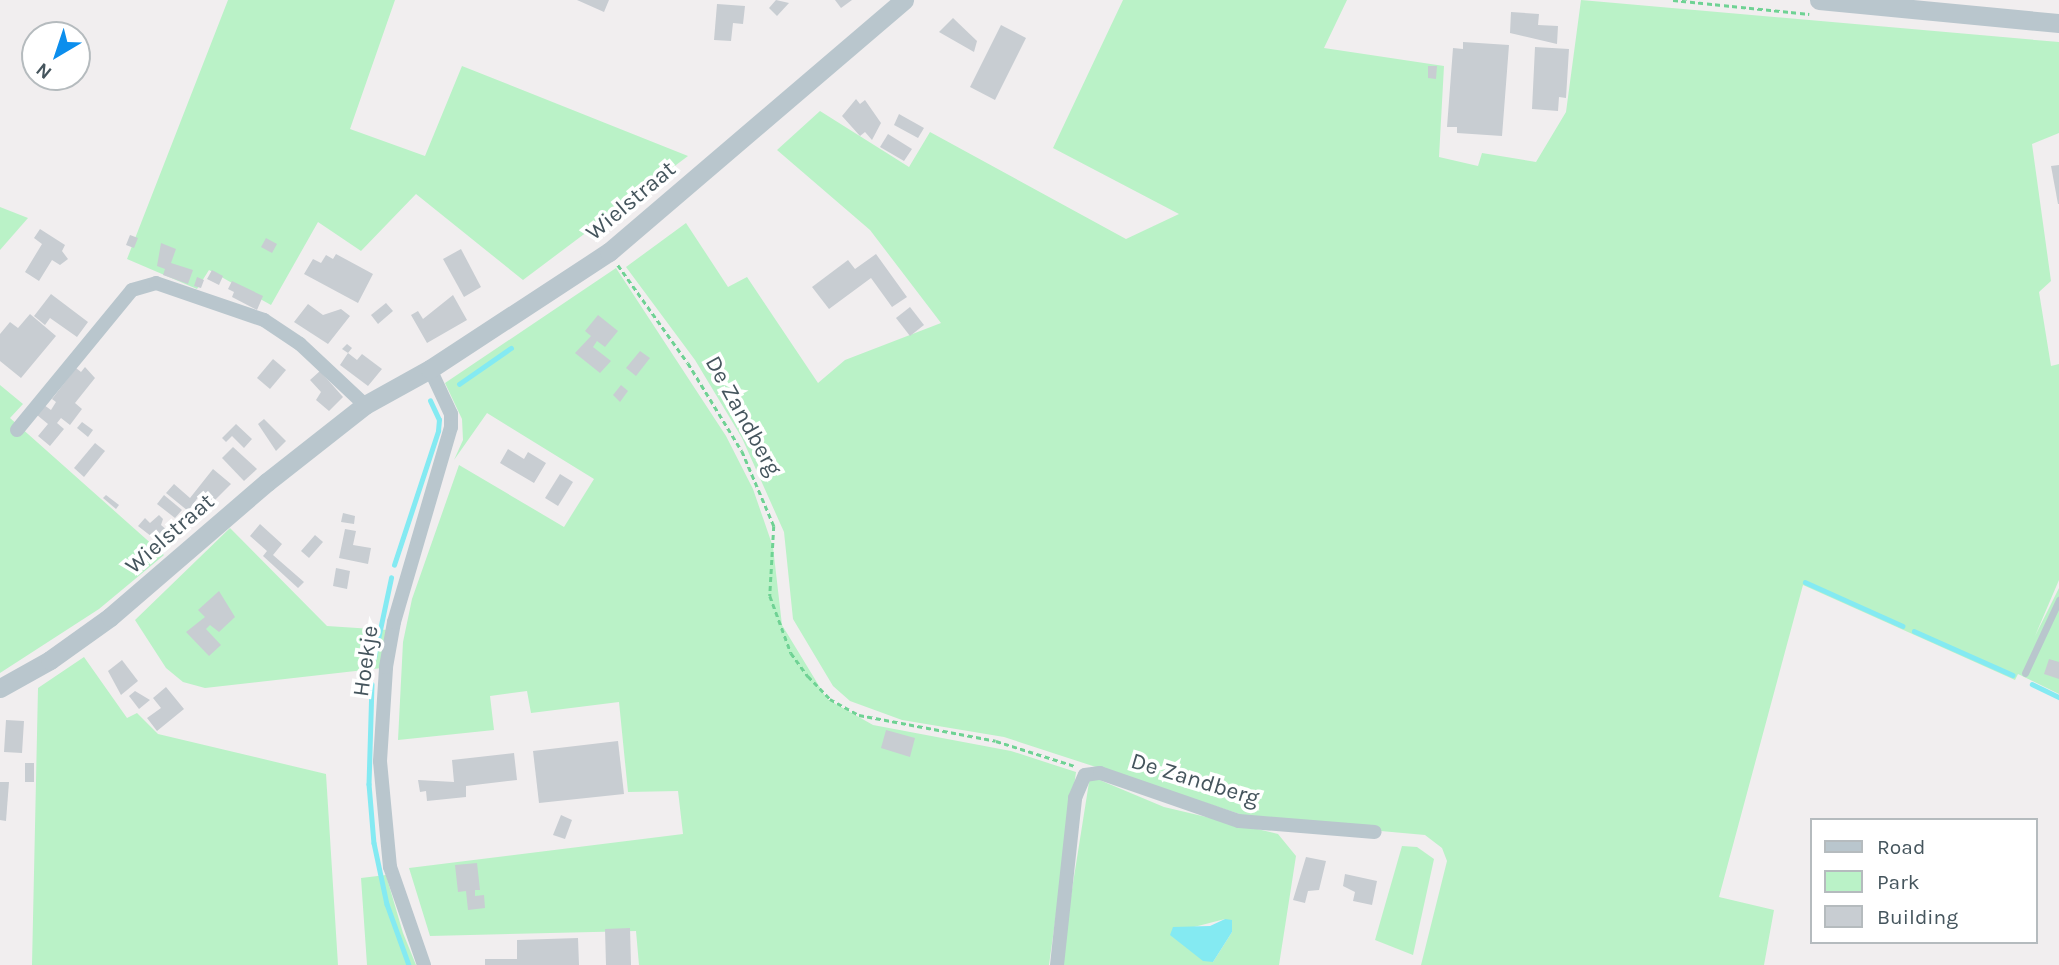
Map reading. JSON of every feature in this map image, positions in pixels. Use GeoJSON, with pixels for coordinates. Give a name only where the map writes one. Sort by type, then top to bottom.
{"type":"FeatureCollection","features":[{"type":"Feature","properties":{"kind":"street","name":"Wielstraat"},"geometry":{"type":"LineString","coordinates":[[0,688],[50,660],[110,617],[267,482],[365,405],[430,369],[609,252],[904,0]]}},
{"type":"Feature","properties":{"kind":"street"},"geometry":{"type":"LineString","coordinates":[[1819,0],[2059,23]]}},
{"type":"Feature","properties":{"kind":"street"},"geometry":{"type":"LineString","coordinates":[[16,430],[132,290],[156,283],[264,320],[300,344],[365,405]]}},
{"type":"Feature","properties":{"kind":"street","name":"Hoekje"},"geometry":{"type":"LineString","coordinates":[[424,965],[390,867],[380,761],[386,667],[394,622],[451,427],[451,414],[430,369]]}},
{"type":"Feature","properties":{"kind":"street","name":"De Zandberg"},"geometry":{"type":"LineString","coordinates":[[1085,775],[1100,774],[1239,821],[1375,832]]}},
{"type":"Feature","properties":{"kind":"street"},"geometry":{"type":"LineString","coordinates":[[1057,965],[1076,798],[1085,775]]}},
{"type":"Feature","properties":{"kind":"lane"},"geometry":{"type":"LineString","coordinates":[[2025,673],[2059,600]]}},
{"type":"Feature","properties":{"kind":"path","name":"De Zandberg"},"geometry":{"type":"LineString","coordinates":[[617,264],[688,363],[742,451],[774,526],[770,596],[791,653],[808,676],[830,699],[859,715],[996,741],[1081,768],[1085,775]]}},
{"type":"Feature","properties":{"kind":"green space"},"geometry":{"type":"Polygon","coordinates":[[[228,0],[395,0],[350,129],[425,156],[462,66],[688,156],[523,280],[416,194],[361,251],[318,222],[271,305],[209,270],[197,289],[127,259],[228,0]]]}},
{"type":"Feature","properties":{"kind":"green space"},"geometry":{"type":"Polygon","coordinates":[[[1123,0],[1347,0],[1324,48],[1444,66],[1439,157],[1478,166],[1482,153],[1536,162],[1566,112],[1581,0],[2059,42],[2059,133],[2032,144],[2051,281],[2039,292],[2051,366],[2059,364],[2059,580],[2035,636],[2059,588],[2059,694],[2018,674],[2015,680],[1803,585],[1719,897],[1774,910],[1764,965],[1421,965],[1447,861],[1442,848],[1425,835],[1258,820],[1004,737],[902,720],[850,701],[833,686],[793,619],[784,532],[742,438],[695,360],[626,267],[686,223],[728,287],[747,277],[818,383],[845,360],[941,323],[870,230],[777,150],[820,111],[909,167],[930,132],[1126,239],[1179,214],[1053,148],[1123,0]]]}},
{"type":"Feature","properties":{"kind":"green space"},"geometry":{"type":"Polygon","coordinates":[[[0,207],[28,218],[0,250],[0,207]]]}},
{"type":"Feature","properties":{"kind":"green space"},"geometry":{"type":"Polygon","coordinates":[[[616,268],[726,436],[753,489],[773,547],[782,625],[827,699],[873,725],[1011,751],[1076,772],[1049,965],[639,965],[636,931],[430,936],[409,868],[683,834],[678,791],[628,792],[619,702],[531,713],[527,691],[490,696],[494,730],[398,740],[403,642],[412,599],[459,465],[564,527],[594,479],[487,413],[454,460],[463,440],[462,419],[445,383],[616,268]]]}},
{"type":"Feature","properties":{"kind":"green space"},"geometry":{"type":"Polygon","coordinates":[[[0,385],[23,404],[10,418],[164,555],[99,609],[0,673],[0,385]]]}},
{"type":"Feature","properties":{"kind":"green space"},"geometry":{"type":"Polygon","coordinates":[[[230,528],[327,626],[388,630],[382,668],[205,688],[183,682],[166,668],[135,620],[230,528]]]}},
{"type":"Feature","properties":{"kind":"green space"},"geometry":{"type":"Polygon","coordinates":[[[84,657],[127,718],[137,713],[158,734],[326,774],[338,965],[32,965],[38,688],[84,657]]]}},
{"type":"Feature","properties":{"kind":"green space"},"geometry":{"type":"Polygon","coordinates":[[[1090,776],[1164,807],[1278,834],[1296,856],[1279,965],[1060,965],[1090,776]],[[1225,919],[1194,927],[1213,962],[1232,932],[1225,919]]]}},
{"type":"Feature","properties":{"kind":"green space"},"geometry":{"type":"Polygon","coordinates":[[[1402,846],[1417,847],[1434,859],[1413,955],[1375,940],[1402,846]]]}},
{"type":"Feature","properties":{"kind":"green space"},"geometry":{"type":"Polygon","coordinates":[[[386,875],[403,933],[416,965],[367,965],[361,878],[386,875]]]}},
{"type":"Feature","properties":{"kind":"water"},"geometry":{"type":"Polygon","coordinates":[[[1225,919],[1232,920],[1232,932],[1213,962],[1203,961],[1170,935],[1173,927],[1210,926],[1225,919]]]}},
{"type":"Feature","properties":{"kind":"building"},"geometry":{"type":"Polygon","coordinates":[[[577,0],[609,0],[604,12],[577,0]]]}},
{"type":"Feature","properties":{"kind":"building"},"geometry":{"type":"Polygon","coordinates":[[[776,0],[789,3],[777,16],[769,8],[776,0]]]}},
{"type":"Feature","properties":{"kind":"building"},"geometry":{"type":"Polygon","coordinates":[[[835,0],[852,0],[841,8],[835,0]]]}},
{"type":"Feature","properties":{"kind":"building"},"geometry":{"type":"Polygon","coordinates":[[[717,4],[745,6],[743,24],[733,23],[731,41],[714,40],[717,4]]]}},
{"type":"Feature","properties":{"kind":"building"},"geometry":{"type":"Polygon","coordinates":[[[1511,12],[1539,14],[1538,25],[1558,26],[1557,44],[1510,33],[1511,12]]]}},
{"type":"Feature","properties":{"kind":"building"},"geometry":{"type":"Polygon","coordinates":[[[953,18],[977,41],[974,52],[939,32],[953,18]]]}},
{"type":"Feature","properties":{"kind":"building"},"geometry":{"type":"Polygon","coordinates":[[[1001,25],[1026,38],[995,100],[970,87],[1001,25]]]}},
{"type":"Feature","properties":{"kind":"building"},"geometry":{"type":"Polygon","coordinates":[[[1463,42],[1509,45],[1502,136],[1457,133],[1457,127],[1447,127],[1453,48],[1463,49],[1463,42]]]}},
{"type":"Feature","properties":{"kind":"building"},"geometry":{"type":"Polygon","coordinates":[[[1535,47],[1569,49],[1566,98],[1559,97],[1558,111],[1532,109],[1535,47]]]}},
{"type":"Feature","properties":{"kind":"building"},"geometry":{"type":"Polygon","coordinates":[[[1428,66],[1437,66],[1436,79],[1428,78],[1428,66]]]}},
{"type":"Feature","properties":{"kind":"building"},"geometry":{"type":"Polygon","coordinates":[[[856,99],[860,104],[865,100],[881,123],[872,140],[865,132],[860,136],[842,116],[856,99]]]}},
{"type":"Feature","properties":{"kind":"building"},"geometry":{"type":"Polygon","coordinates":[[[899,114],[924,128],[918,138],[894,125],[899,114]]]}},
{"type":"Feature","properties":{"kind":"building"},"geometry":{"type":"Polygon","coordinates":[[[888,134],[912,149],[904,161],[880,147],[888,134]]]}},
{"type":"Feature","properties":{"kind":"building"},"geometry":{"type":"Polygon","coordinates":[[[2059,165],[2059,204],[2058,204],[2051,166],[2059,165]]]}},
{"type":"Feature","properties":{"kind":"building"},"geometry":{"type":"Polygon","coordinates":[[[40,229],[65,245],[62,251],[68,259],[60,265],[52,260],[39,281],[25,272],[42,244],[34,238],[40,229]]]}},
{"type":"Feature","properties":{"kind":"building"},"geometry":{"type":"Polygon","coordinates":[[[130,235],[138,238],[134,248],[126,245],[130,235]]]}},
{"type":"Feature","properties":{"kind":"building"},"geometry":{"type":"Polygon","coordinates":[[[266,238],[277,244],[272,253],[261,247],[266,238]]]}},
{"type":"Feature","properties":{"kind":"building"},"geometry":{"type":"Polygon","coordinates":[[[161,243],[176,249],[171,263],[193,270],[188,284],[163,275],[165,269],[157,266],[161,243]]]}},
{"type":"Feature","properties":{"kind":"building"},"geometry":{"type":"Polygon","coordinates":[[[461,249],[481,287],[464,297],[443,259],[461,249]]]}},
{"type":"Feature","properties":{"kind":"building"},"geometry":{"type":"Polygon","coordinates":[[[336,254],[373,274],[358,303],[304,274],[313,259],[321,263],[326,255],[333,259],[336,254]]]}},
{"type":"Feature","properties":{"kind":"building"},"geometry":{"type":"Polygon","coordinates":[[[876,254],[907,297],[892,307],[871,278],[829,309],[812,287],[848,260],[855,269],[876,254]]]}},
{"type":"Feature","properties":{"kind":"building"},"geometry":{"type":"Polygon","coordinates":[[[212,270],[223,276],[219,285],[207,279],[212,270]]]}},
{"type":"Feature","properties":{"kind":"building"},"geometry":{"type":"Polygon","coordinates":[[[197,277],[204,280],[201,288],[194,286],[197,277]]]}},
{"type":"Feature","properties":{"kind":"building"},"geometry":{"type":"Polygon","coordinates":[[[232,281],[263,296],[257,310],[232,297],[234,292],[228,289],[232,281]]]}},
{"type":"Feature","properties":{"kind":"building"},"geometry":{"type":"Polygon","coordinates":[[[51,294],[88,322],[77,337],[50,318],[45,325],[34,316],[51,294]]]}},
{"type":"Feature","properties":{"kind":"building"},"geometry":{"type":"Polygon","coordinates":[[[453,295],[467,320],[427,343],[411,315],[418,311],[423,319],[453,295]]]}},
{"type":"Feature","properties":{"kind":"building"},"geometry":{"type":"Polygon","coordinates":[[[386,303],[393,311],[378,324],[371,315],[386,303]]]}},
{"type":"Feature","properties":{"kind":"building"},"geometry":{"type":"Polygon","coordinates":[[[308,304],[323,315],[341,309],[350,316],[328,344],[294,322],[308,304]]]}},
{"type":"Feature","properties":{"kind":"building"},"geometry":{"type":"Polygon","coordinates":[[[910,307],[924,325],[910,336],[896,318],[910,307]]]}},
{"type":"Feature","properties":{"kind":"building"},"geometry":{"type":"Polygon","coordinates":[[[30,314],[56,336],[21,378],[0,361],[0,334],[10,322],[18,328],[30,314]]]}},
{"type":"Feature","properties":{"kind":"building"},"geometry":{"type":"Polygon","coordinates":[[[598,315],[618,331],[605,347],[597,341],[593,347],[611,361],[600,373],[575,353],[591,336],[585,331],[598,315]]]}},
{"type":"Feature","properties":{"kind":"building"},"geometry":{"type":"Polygon","coordinates":[[[347,344],[352,348],[348,353],[342,349],[347,344]]]}},
{"type":"Feature","properties":{"kind":"building"},"geometry":{"type":"Polygon","coordinates":[[[640,351],[650,358],[636,376],[626,368],[640,351]]]}},
{"type":"Feature","properties":{"kind":"building"},"geometry":{"type":"Polygon","coordinates":[[[348,353],[357,360],[362,354],[382,369],[368,386],[340,365],[348,353]]]}},
{"type":"Feature","properties":{"kind":"building"},"geometry":{"type":"Polygon","coordinates":[[[273,359],[286,370],[270,389],[257,378],[273,359]]]}},
{"type":"Feature","properties":{"kind":"building"},"geometry":{"type":"Polygon","coordinates":[[[85,367],[95,378],[75,403],[82,409],[70,425],[61,418],[57,423],[64,429],[50,446],[38,436],[48,424],[37,415],[44,405],[51,410],[56,402],[52,399],[76,368],[81,372],[85,367]]]}},
{"type":"Feature","properties":{"kind":"building"},"geometry":{"type":"Polygon","coordinates":[[[320,371],[343,397],[329,411],[316,400],[321,392],[310,380],[320,371]]]}},
{"type":"Feature","properties":{"kind":"building"},"geometry":{"type":"Polygon","coordinates":[[[621,385],[628,391],[620,402],[613,395],[621,385]]]}},
{"type":"Feature","properties":{"kind":"building"},"geometry":{"type":"Polygon","coordinates":[[[264,419],[286,441],[276,451],[258,424],[264,419]]]}},
{"type":"Feature","properties":{"kind":"building"},"geometry":{"type":"Polygon","coordinates":[[[82,422],[93,430],[88,437],[77,428],[82,422]]]}},
{"type":"Feature","properties":{"kind":"building"},"geometry":{"type":"Polygon","coordinates":[[[236,424],[252,439],[244,448],[232,436],[226,442],[222,438],[236,424]]]}},
{"type":"Feature","properties":{"kind":"building"},"geometry":{"type":"Polygon","coordinates":[[[95,443],[105,451],[84,477],[74,468],[95,443]]]}},
{"type":"Feature","properties":{"kind":"building"},"geometry":{"type":"Polygon","coordinates":[[[233,447],[257,469],[244,481],[222,458],[233,447]]]}},
{"type":"Feature","properties":{"kind":"building"},"geometry":{"type":"Polygon","coordinates":[[[508,449],[524,459],[528,452],[546,463],[534,483],[500,463],[508,449]]]}},
{"type":"Feature","properties":{"kind":"building"},"geometry":{"type":"Polygon","coordinates":[[[213,469],[231,484],[210,505],[199,496],[188,511],[166,493],[174,484],[190,498],[213,469]]]}},
{"type":"Feature","properties":{"kind":"building"},"geometry":{"type":"Polygon","coordinates":[[[560,474],[573,482],[558,506],[545,498],[560,474]]]}},
{"type":"Feature","properties":{"kind":"building"},"geometry":{"type":"Polygon","coordinates":[[[106,495],[119,505],[116,509],[103,498],[106,495]]]}},
{"type":"Feature","properties":{"kind":"building"},"geometry":{"type":"Polygon","coordinates":[[[164,495],[182,510],[175,518],[157,504],[164,495]]]}},
{"type":"Feature","properties":{"kind":"building"},"geometry":{"type":"Polygon","coordinates":[[[343,513],[355,516],[354,524],[341,522],[343,513]]]}},
{"type":"Feature","properties":{"kind":"building"},"geometry":{"type":"Polygon","coordinates":[[[159,515],[163,519],[161,525],[174,536],[165,547],[138,526],[145,518],[150,523],[159,515]]]}},
{"type":"Feature","properties":{"kind":"building"},"geometry":{"type":"Polygon","coordinates":[[[260,524],[282,544],[273,555],[304,582],[298,588],[263,556],[267,551],[250,536],[260,524]]]}},
{"type":"Feature","properties":{"kind":"building"},"geometry":{"type":"Polygon","coordinates":[[[345,529],[356,531],[353,545],[371,548],[368,564],[339,558],[345,529]]]}},
{"type":"Feature","properties":{"kind":"building"},"geometry":{"type":"Polygon","coordinates":[[[315,535],[323,542],[309,558],[301,551],[315,535]]]}},
{"type":"Feature","properties":{"kind":"building"},"geometry":{"type":"Polygon","coordinates":[[[336,568],[350,571],[347,589],[333,586],[336,568]]]}},
{"type":"Feature","properties":{"kind":"building"},"geometry":{"type":"Polygon","coordinates":[[[219,591],[235,617],[219,632],[210,625],[206,629],[221,645],[209,656],[186,632],[205,617],[198,610],[219,591]]]}},
{"type":"Feature","properties":{"kind":"building"},"geometry":{"type":"Polygon","coordinates":[[[2049,659],[2059,662],[2059,679],[2044,674],[2049,659]]]}},
{"type":"Feature","properties":{"kind":"building"},"geometry":{"type":"Polygon","coordinates":[[[122,660],[138,681],[121,695],[108,671],[122,660]]]}},
{"type":"Feature","properties":{"kind":"building"},"geometry":{"type":"Polygon","coordinates":[[[166,687],[184,709],[157,731],[147,718],[161,708],[153,698],[166,687]]]}},
{"type":"Feature","properties":{"kind":"building"},"geometry":{"type":"Polygon","coordinates":[[[135,691],[150,700],[139,709],[129,696],[135,691]]]}},
{"type":"Feature","properties":{"kind":"building"},"geometry":{"type":"Polygon","coordinates":[[[6,720],[24,721],[22,753],[4,752],[6,720]]]}},
{"type":"Feature","properties":{"kind":"building"},"geometry":{"type":"Polygon","coordinates":[[[886,730],[915,738],[910,757],[881,748],[886,730]]]}},
{"type":"Feature","properties":{"kind":"building"},"geometry":{"type":"Polygon","coordinates":[[[618,741],[624,794],[539,803],[533,751],[618,741]]]}},
{"type":"Feature","properties":{"kind":"building"},"geometry":{"type":"Polygon","coordinates":[[[514,753],[517,780],[466,786],[466,797],[427,801],[426,791],[420,792],[418,780],[454,782],[452,760],[514,753]]]}},
{"type":"Feature","properties":{"kind":"building"},"geometry":{"type":"Polygon","coordinates":[[[25,763],[34,763],[34,782],[25,782],[25,763]]]}},
{"type":"Feature","properties":{"kind":"building"},"geometry":{"type":"Polygon","coordinates":[[[0,782],[9,782],[6,821],[0,820],[0,782]]]}},
{"type":"Feature","properties":{"kind":"building"},"geometry":{"type":"Polygon","coordinates":[[[561,815],[572,820],[565,839],[553,835],[561,815]]]}},
{"type":"Feature","properties":{"kind":"building"},"geometry":{"type":"Polygon","coordinates":[[[1306,857],[1326,861],[1319,890],[1308,891],[1305,903],[1293,900],[1306,857]]]}},
{"type":"Feature","properties":{"kind":"building"},"geometry":{"type":"Polygon","coordinates":[[[477,863],[480,890],[475,890],[475,896],[484,895],[485,908],[468,910],[466,891],[458,892],[455,865],[477,863]]]}},
{"type":"Feature","properties":{"kind":"building"},"geometry":{"type":"Polygon","coordinates":[[[1345,874],[1377,881],[1372,905],[1353,901],[1355,892],[1343,886],[1345,874]]]}},
{"type":"Feature","properties":{"kind":"building"},"geometry":{"type":"Polygon","coordinates":[[[630,928],[631,965],[606,965],[605,929],[630,928]]]}},
{"type":"Feature","properties":{"kind":"building"},"geometry":{"type":"Polygon","coordinates":[[[578,938],[579,965],[485,965],[485,959],[517,959],[517,940],[578,938]]]}},
{"type":"Feature","properties":{"kind":"waterway"},"geometry":{"type":"LineString","coordinates":[[459,384],[511,348]]}},
{"type":"Feature","properties":{"kind":"waterway"},"geometry":{"type":"LineString","coordinates":[[394,565],[438,431],[439,420],[430,401]]}},
{"type":"Feature","properties":{"kind":"waterway"},"geometry":{"type":"LineString","coordinates":[[374,658],[391,578]]}},
{"type":"Feature","properties":{"kind":"waterway"},"geometry":{"type":"LineString","coordinates":[[1805,582],[1903,626]]}},
{"type":"Feature","properties":{"kind":"waterway"},"geometry":{"type":"LineString","coordinates":[[1914,631],[2013,675]]}},
{"type":"Feature","properties":{"kind":"waterway"},"geometry":{"type":"LineString","coordinates":[[372,684],[369,784],[374,843],[387,904],[409,965]]}},
{"type":"Feature","properties":{"kind":"waterway"},"geometry":{"type":"LineString","coordinates":[[2032,684],[2059,697]]}}]}
